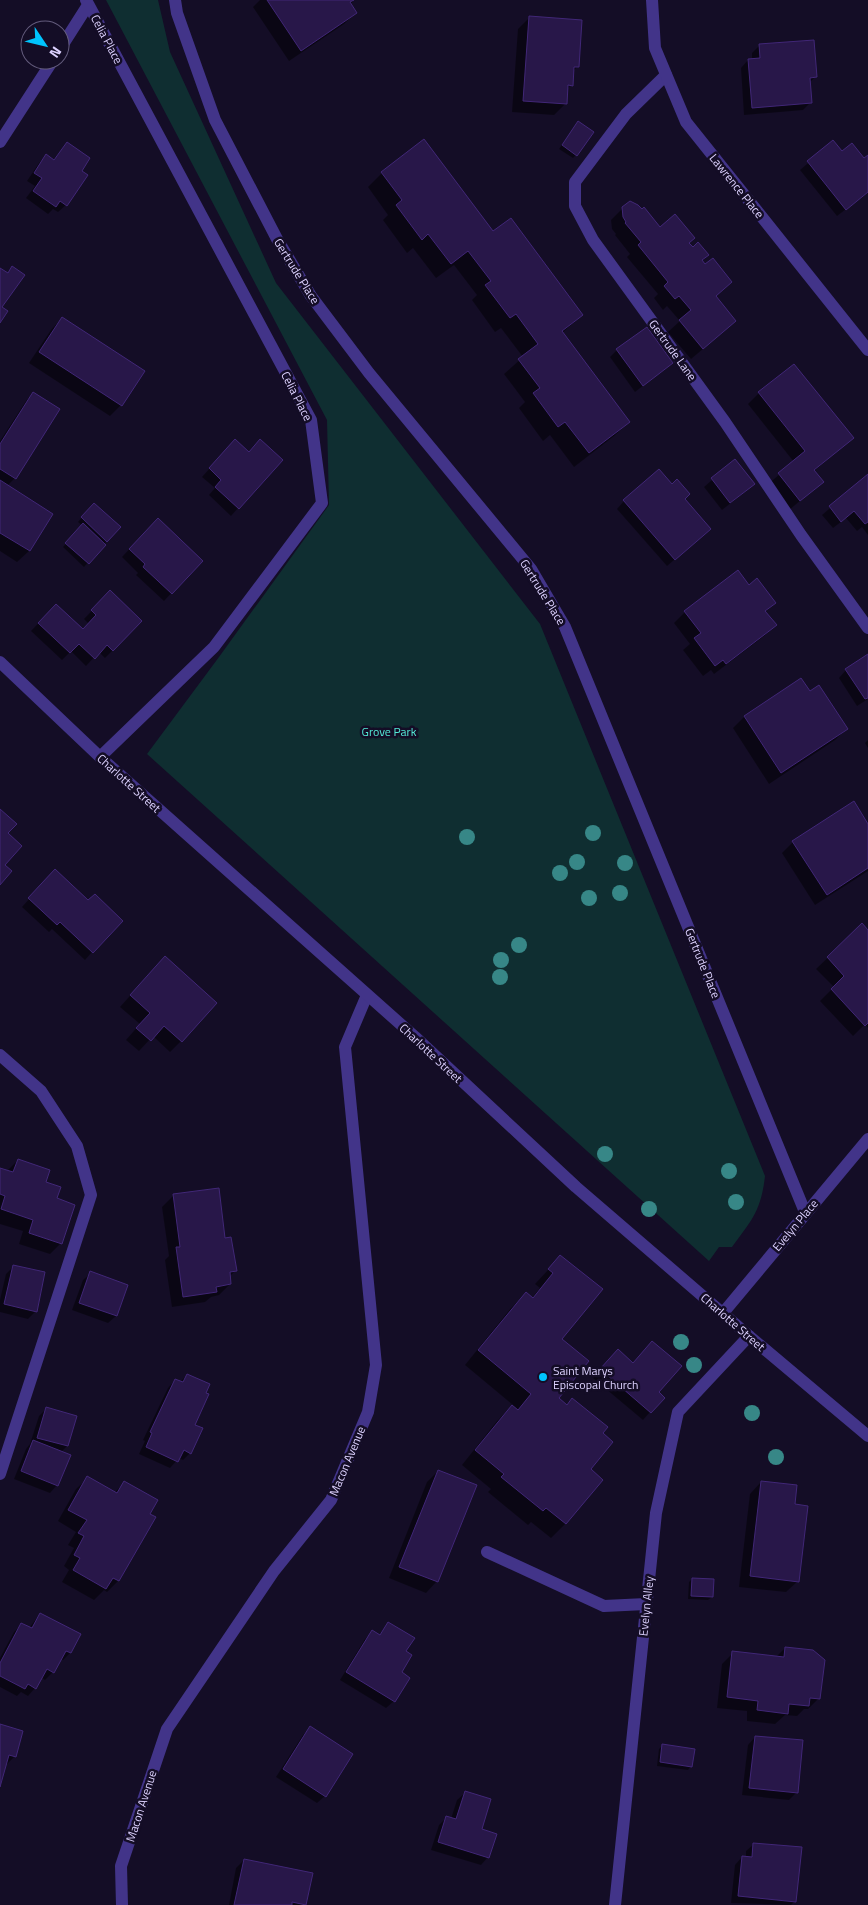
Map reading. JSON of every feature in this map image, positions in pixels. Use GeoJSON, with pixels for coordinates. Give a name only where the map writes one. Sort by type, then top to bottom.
{"type":"FeatureCollection","features":[{"type":"Feature","properties":{"kind":"street","name":"Gertrude Place"},"geometry":{"type":"LineString","coordinates":[[175,0],[177,13],[215,120],[277,239],[311,296],[369,373],[531,569],[565,627],[805,1212]]}},
{"type":"Feature","properties":{"kind":"street","name":"Lawrence Place"},"geometry":{"type":"LineString","coordinates":[[652,0],[656,48],[686,122],[868,350]]}},
{"type":"Feature","properties":{"kind":"street"},"geometry":{"type":"LineString","coordinates":[[70,33],[88,3]]}},
{"type":"Feature","properties":{"kind":"street","name":"Celia Place"},"geometry":{"type":"LineString","coordinates":[[88,3],[311,420],[322,503],[214,647],[100,756]]}},
{"type":"Feature","properties":{"kind":"street"},"geometry":{"type":"LineString","coordinates":[[0,142],[47,70]]}},
{"type":"Feature","properties":{"kind":"street","name":"Gertrude Lane"},"geometry":{"type":"LineString","coordinates":[[666,75],[626,114],[575,182],[575,206],[593,240],[725,422],[801,535],[868,628]]}},
{"type":"Feature","properties":{"kind":"street","name":"Charlotte Street"},"geometry":{"type":"LineString","coordinates":[[0,662],[100,756],[367,995],[576,1187],[868,1436]]}},
{"type":"Feature","properties":{"kind":"street","name":"Macon Avenue"},"geometry":{"type":"LineString","coordinates":[[122,1905],[121,1866],[167,1729],[274,1571],[331,1500],[368,1412],[376,1366],[346,1047],[367,995]]}},
{"type":"Feature","properties":{"kind":"street"},"geometry":{"type":"LineString","coordinates":[[0,1055],[41,1091],[77,1146],[91,1195],[0,1474]]}},
{"type":"Feature","properties":{"kind":"street","name":"Evelyn Place"},"geometry":{"type":"LineString","coordinates":[[723,1313],[805,1212],[868,1139]]}},
{"type":"Feature","properties":{"kind":"street","name":"Evelyn Alley"},"geometry":{"type":"LineString","coordinates":[[615,1905],[656,1512],[678,1412],[749,1336]]}},
{"type":"Feature","properties":{"kind":"street"},"geometry":{"type":"LineString","coordinates":[[487,1552],[604,1606],[646,1604]]}},
{"type":"Feature","properties":{"kind":"green space","name":"Grove Park"},"geometry":{"type":"Polygon","coordinates":[[[106,0],[158,0],[170,52],[276,283],[540,624],[765,1176],[761,1198],[750,1222],[732,1247],[719,1247],[709,1261],[147,754],[329,505],[327,420],[106,0]]]}},
{"type":"Feature","properties":{"kind":"building"},"geometry":{"type":"Polygon","coordinates":[[[267,0],[354,0],[350,2],[357,13],[301,51],[267,0]]]}},
{"type":"Feature","properties":{"kind":"building"},"geometry":{"type":"Polygon","coordinates":[[[529,16],[582,20],[579,67],[574,67],[573,86],[568,85],[567,104],[523,101],[529,16]]]}},
{"type":"Feature","properties":{"kind":"building"},"geometry":{"type":"Polygon","coordinates":[[[814,40],[817,77],[810,78],[812,103],[752,108],[748,59],[760,58],[759,44],[814,40]]]}},
{"type":"Feature","properties":{"kind":"building"},"geometry":{"type":"Polygon","coordinates":[[[578,121],[594,132],[577,156],[562,145],[578,121]]]}},
{"type":"Feature","properties":{"kind":"building"},"geometry":{"type":"Polygon","coordinates":[[[424,139],[493,231],[511,218],[583,315],[562,331],[630,422],[589,453],[565,422],[558,427],[533,393],[540,388],[518,359],[538,344],[516,314],[510,318],[485,285],[491,281],[468,251],[451,264],[428,234],[422,240],[396,205],[402,200],[381,172],[424,139]]]}},
{"type":"Feature","properties":{"kind":"building"},"geometry":{"type":"Polygon","coordinates":[[[833,140],[842,151],[852,143],[864,158],[868,155],[868,192],[846,210],[807,161],[833,140]]]}},
{"type":"Feature","properties":{"kind":"building"},"geometry":{"type":"Polygon","coordinates":[[[67,142],[90,158],[82,171],[88,175],[67,206],[60,201],[56,207],[33,191],[42,178],[34,173],[46,154],[54,160],[67,142]]]}},
{"type":"Feature","properties":{"kind":"building"},"geometry":{"type":"Polygon","coordinates":[[[630,201],[642,209],[644,207],[660,227],[675,214],[695,238],[689,243],[693,247],[698,242],[709,255],[702,260],[705,264],[713,258],[732,282],[716,296],[736,321],[703,349],[679,320],[691,310],[679,296],[675,299],[664,286],[668,282],[638,245],[641,242],[625,223],[622,207],[630,201]]]}},
{"type":"Feature","properties":{"kind":"building"},"geometry":{"type":"Polygon","coordinates":[[[12,266],[25,275],[2,307],[8,311],[0,323],[0,268],[8,273],[12,266]]]}},
{"type":"Feature","properties":{"kind":"building"},"geometry":{"type":"Polygon","coordinates":[[[62,317],[145,371],[122,406],[39,352],[62,317]]]}},
{"type":"Feature","properties":{"kind":"building"},"geometry":{"type":"Polygon","coordinates":[[[647,327],[673,363],[643,386],[616,349],[647,327]]]}},
{"type":"Feature","properties":{"kind":"building"},"geometry":{"type":"Polygon","coordinates":[[[794,364],[854,438],[814,470],[824,482],[800,501],[778,473],[805,451],[758,392],[794,364]]]}},
{"type":"Feature","properties":{"kind":"building"},"geometry":{"type":"Polygon","coordinates":[[[33,392],[60,409],[16,479],[0,469],[0,444],[33,392]]]}},
{"type":"Feature","properties":{"kind":"building"},"geometry":{"type":"Polygon","coordinates":[[[235,439],[249,452],[260,439],[283,460],[239,509],[215,487],[221,480],[209,468],[235,439]]]}},
{"type":"Feature","properties":{"kind":"building"},"geometry":{"type":"Polygon","coordinates":[[[735,459],[755,484],[730,503],[711,478],[735,459]]]}},
{"type":"Feature","properties":{"kind":"building"},"geometry":{"type":"Polygon","coordinates":[[[659,469],[672,484],[677,479],[690,494],[685,499],[711,529],[675,560],[623,500],[659,469]]]}},
{"type":"Feature","properties":{"kind":"building"},"geometry":{"type":"Polygon","coordinates":[[[868,474],[868,522],[865,524],[854,511],[841,522],[829,506],[868,474]]]}},
{"type":"Feature","properties":{"kind":"building"},"geometry":{"type":"Polygon","coordinates":[[[0,480],[53,514],[30,551],[0,533],[0,480]]]}},
{"type":"Feature","properties":{"kind":"building"},"geometry":{"type":"Polygon","coordinates":[[[94,503],[121,527],[107,542],[81,517],[94,503]]]}},
{"type":"Feature","properties":{"kind":"building"},"geometry":{"type":"Polygon","coordinates":[[[158,518],[203,561],[172,594],[143,567],[145,564],[129,549],[158,518]]]}},
{"type":"Feature","properties":{"kind":"building"},"geometry":{"type":"Polygon","coordinates":[[[83,523],[106,545],[89,564],[65,543],[83,523]]]}},
{"type":"Feature","properties":{"kind":"building"},"geometry":{"type":"Polygon","coordinates":[[[738,570],[749,585],[757,578],[776,603],[765,611],[777,625],[726,664],[723,660],[715,666],[694,638],[701,633],[684,611],[738,570]]]}},
{"type":"Feature","properties":{"kind":"building"},"geometry":{"type":"Polygon","coordinates":[[[110,590],[142,621],[113,651],[107,645],[95,659],[79,644],[70,653],[38,623],[56,604],[83,629],[96,615],[91,610],[110,590]]]}},
{"type":"Feature","properties":{"kind":"building"},"geometry":{"type":"Polygon","coordinates":[[[868,654],[868,698],[865,699],[845,669],[868,654]]]}},
{"type":"Feature","properties":{"kind":"building"},"geometry":{"type":"Polygon","coordinates":[[[801,678],[810,691],[819,685],[848,729],[781,773],[744,716],[801,678]]]}},
{"type":"Feature","properties":{"kind":"building"},"geometry":{"type":"Polygon","coordinates":[[[854,801],[868,824],[868,868],[827,895],[792,841],[854,801]]]}},
{"type":"Feature","properties":{"kind":"building"},"geometry":{"type":"Polygon","coordinates":[[[0,809],[17,824],[8,833],[22,846],[5,865],[12,871],[0,885],[0,809]]]}},
{"type":"Feature","properties":{"kind":"building"},"geometry":{"type":"Polygon","coordinates":[[[55,869],[88,900],[95,894],[123,921],[93,953],[60,922],[57,925],[28,898],[55,869]]]}},
{"type":"Feature","properties":{"kind":"building"},"geometry":{"type":"Polygon","coordinates":[[[862,923],[868,930],[868,1023],[865,1026],[831,989],[844,976],[827,957],[862,923]]]}},
{"type":"Feature","properties":{"kind":"building"},"geometry":{"type":"Polygon","coordinates":[[[165,956],[217,1003],[182,1042],[164,1026],[151,1041],[136,1028],[150,1013],[130,995],[165,956]]]}},
{"type":"Feature","properties":{"kind":"building"},"geometry":{"type":"Polygon","coordinates":[[[18,1159],[50,1170],[46,1182],[61,1187],[57,1198],[75,1205],[62,1244],[29,1233],[33,1220],[1,1209],[5,1196],[0,1194],[0,1168],[13,1172],[18,1159]]]}},
{"type":"Feature","properties":{"kind":"building"},"geometry":{"type":"Polygon","coordinates":[[[219,1188],[225,1238],[231,1237],[237,1271],[230,1272],[231,1284],[216,1287],[217,1292],[183,1297],[176,1247],[180,1247],[173,1194],[219,1188]]]}},
{"type":"Feature","properties":{"kind":"building","name":"Saint Marys Episcopal Church"},"geometry":{"type":"Polygon","coordinates":[[[560,1255],[603,1289],[562,1339],[589,1361],[559,1398],[567,1405],[572,1398],[608,1427],[603,1433],[613,1442],[591,1469],[603,1480],[566,1524],[546,1508],[543,1511],[501,1477],[504,1474],[475,1450],[512,1405],[518,1410],[531,1394],[478,1350],[526,1292],[533,1298],[553,1273],[548,1269],[560,1255]]]}},
{"type":"Feature","properties":{"kind":"building"},"geometry":{"type":"Polygon","coordinates":[[[13,1265],[45,1272],[37,1312],[4,1304],[13,1265]]]}},
{"type":"Feature","properties":{"kind":"building"},"geometry":{"type":"Polygon","coordinates":[[[90,1271],[128,1285],[117,1316],[79,1303],[90,1271]]]}},
{"type":"Feature","properties":{"kind":"building"},"geometry":{"type":"Polygon","coordinates":[[[652,1341],[682,1366],[659,1392],[665,1398],[651,1413],[600,1369],[618,1349],[633,1363],[652,1341]]]}},
{"type":"Feature","properties":{"kind":"building"},"geometry":{"type":"Polygon","coordinates":[[[187,1374],[210,1384],[206,1393],[209,1394],[195,1425],[203,1428],[191,1454],[184,1450],[178,1462],[146,1447],[152,1433],[150,1432],[175,1379],[183,1382],[187,1374]]]}},
{"type":"Feature","properties":{"kind":"building"},"geometry":{"type":"Polygon","coordinates":[[[46,1407],[77,1416],[68,1446],[37,1438],[46,1407]]]}},
{"type":"Feature","properties":{"kind":"building"},"geometry":{"type":"Polygon","coordinates":[[[33,1440],[71,1455],[58,1486],[21,1471],[33,1440]]]}},
{"type":"Feature","properties":{"kind":"building"},"geometry":{"type":"Polygon","coordinates":[[[438,1470],[477,1485],[438,1582],[399,1567],[438,1470]]]}},
{"type":"Feature","properties":{"kind":"building"},"geometry":{"type":"Polygon","coordinates":[[[87,1476],[117,1493],[124,1481],[158,1500],[150,1514],[156,1517],[119,1581],[113,1578],[106,1589],[73,1570],[80,1558],[74,1555],[84,1536],[78,1533],[87,1520],[68,1510],[87,1476]]]}},
{"type":"Feature","properties":{"kind":"building"},"geometry":{"type":"Polygon","coordinates":[[[761,1481],[797,1485],[795,1504],[808,1506],[799,1582],[750,1576],[761,1481]]]}},
{"type":"Feature","properties":{"kind":"building"},"geometry":{"type":"Polygon","coordinates":[[[692,1578],[714,1579],[713,1597],[691,1596],[692,1578]]]}},
{"type":"Feature","properties":{"kind":"building"},"geometry":{"type":"Polygon","coordinates":[[[40,1613],[81,1634],[71,1653],[66,1651],[54,1673],[47,1669],[36,1689],[28,1684],[25,1689],[0,1676],[0,1663],[21,1623],[32,1628],[40,1613]]]}},
{"type":"Feature","properties":{"kind":"building"},"geometry":{"type":"Polygon","coordinates":[[[388,1622],[415,1638],[406,1651],[412,1655],[402,1672],[410,1678],[395,1702],[346,1672],[372,1630],[380,1635],[388,1622]]]}},
{"type":"Feature","properties":{"kind":"building"},"geometry":{"type":"Polygon","coordinates":[[[785,1647],[813,1650],[825,1660],[820,1699],[810,1698],[809,1706],[789,1704],[788,1714],[757,1710],[758,1701],[727,1697],[732,1651],[784,1657],[785,1647]]]}},
{"type":"Feature","properties":{"kind":"building"},"geometry":{"type":"Polygon","coordinates":[[[0,1724],[23,1731],[16,1757],[9,1755],[0,1787],[0,1724]]]}},
{"type":"Feature","properties":{"kind":"building"},"geometry":{"type":"Polygon","coordinates":[[[310,1726],[353,1754],[326,1797],[283,1769],[310,1726]]]}},
{"type":"Feature","properties":{"kind":"building"},"geometry":{"type":"Polygon","coordinates":[[[755,1736],[803,1740],[798,1793],[749,1788],[755,1736]]]}},
{"type":"Feature","properties":{"kind":"building"},"geometry":{"type":"Polygon","coordinates":[[[662,1744],[695,1749],[692,1767],[660,1762],[662,1744]]]}},
{"type":"Feature","properties":{"kind":"building"},"geometry":{"type":"Polygon","coordinates":[[[465,1791],[491,1799],[482,1829],[497,1834],[489,1858],[438,1842],[446,1816],[456,1819],[465,1791]]]}},
{"type":"Feature","properties":{"kind":"building"},"geometry":{"type":"Polygon","coordinates":[[[753,1843],[802,1847],[796,1902],[738,1896],[742,1856],[752,1857],[753,1843]]]}},
{"type":"Feature","properties":{"kind":"building"},"geometry":{"type":"Polygon","coordinates":[[[244,1859],[313,1873],[306,1905],[292,1902],[292,1905],[234,1905],[244,1859]]]}},
{"type":"Feature","properties":{"kind":"place","name":"Saint Marys Episcopal Church"},"geometry":{"type":"Point","coordinates":[543,1377]}}]}
